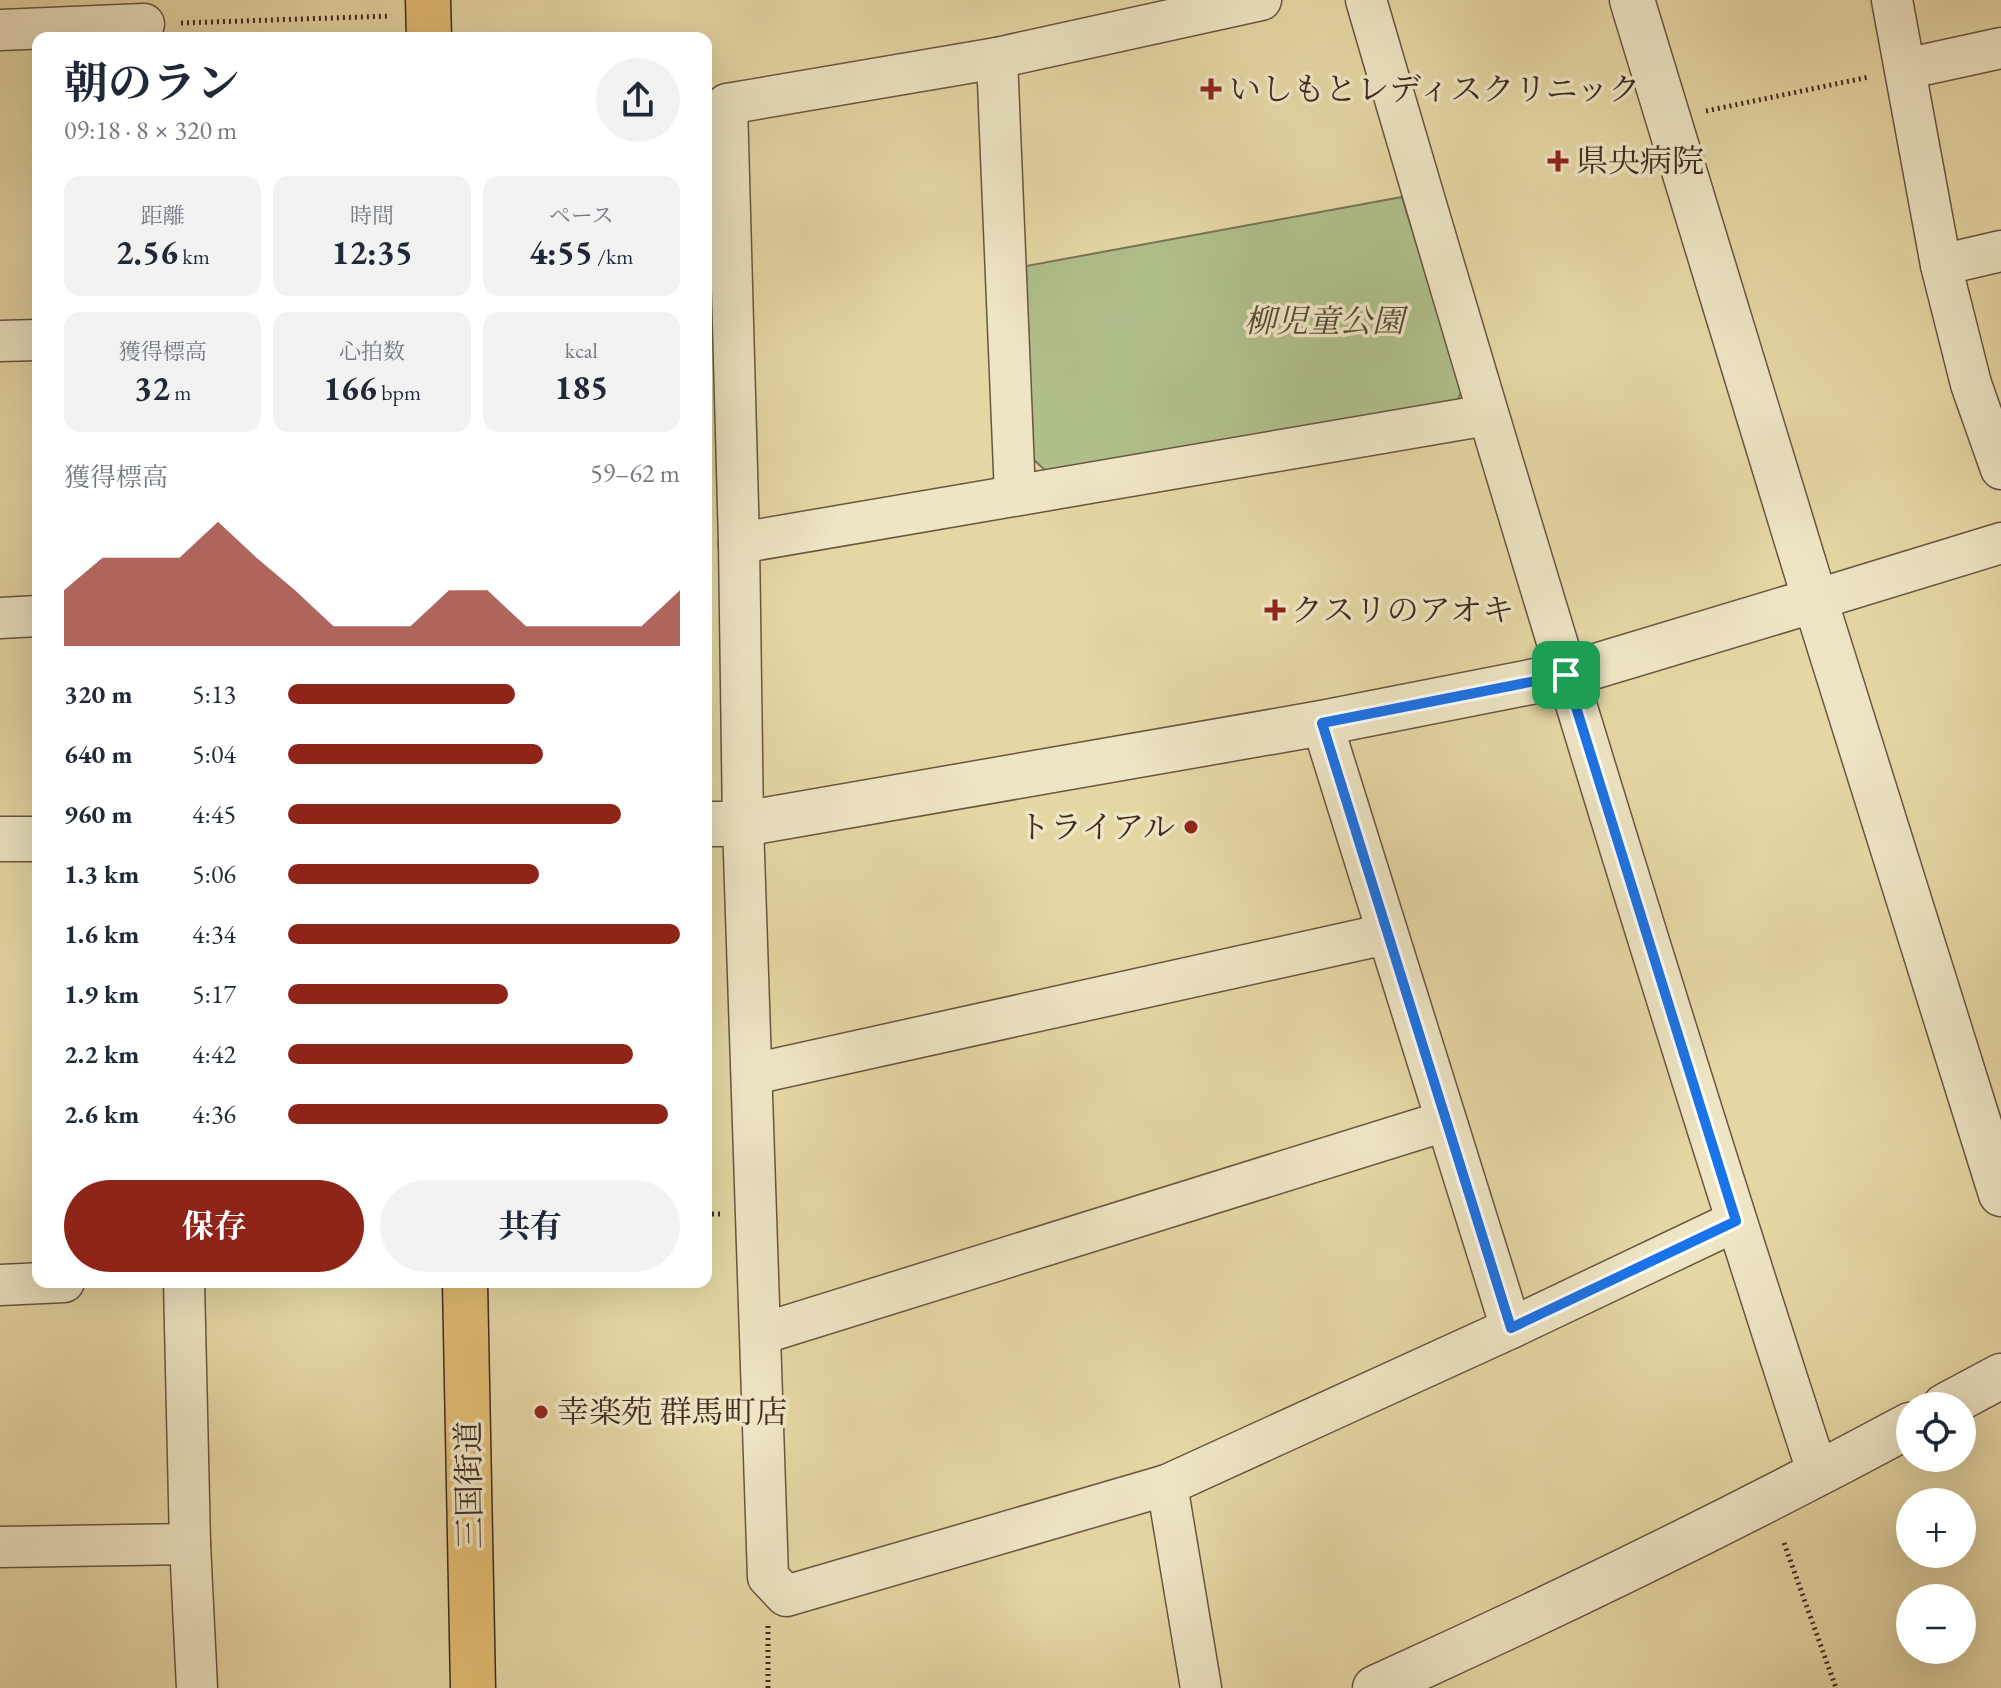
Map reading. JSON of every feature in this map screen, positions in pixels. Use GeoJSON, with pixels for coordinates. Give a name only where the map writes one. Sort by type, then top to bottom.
{"type":"FeatureCollection","features":[{"type":"Feature","properties":{"kind":"main road","name":"三国街道"},"geometry":{"type":"LineString","coordinates":[[465,1288],[473,1688]]}},
{"type":"Feature","properties":{"kind":"street"},"geometry":{"type":"LineString","coordinates":[[1261,0],[997,58],[727,104],[739,543],[724,824],[753,1074],[768,1577],[786,1596],[1167,1485],[1736,1221]]}},
{"type":"Feature","properties":{"kind":"street"},"geometry":{"type":"LineString","coordinates":[[1366,0],[1566,675],[1818,1474]]}},
{"type":"Feature","properties":{"kind":"street"},"geometry":{"type":"LineString","coordinates":[[1632,0],[2001,1194]]}},
{"type":"Feature","properties":{"kind":"street"},"geometry":{"type":"LineString","coordinates":[[1892,0],[1941,265],[1986,380],[2001,469]]}},
{"type":"Feature","properties":{"kind":"street"},"geometry":{"type":"LineString","coordinates":[[0,30],[144,21]]}},
{"type":"Feature","properties":{"kind":"street"},"geometry":{"type":"LineString","coordinates":[[1905,69],[2001,48]]}},
{"type":"Feature","properties":{"kind":"street"},"geometry":{"type":"LineString","coordinates":[[997,58],[1015,495]]}},
{"type":"Feature","properties":{"kind":"street"},"geometry":{"type":"LineString","coordinates":[[1941,265],[2001,251]]}},
{"type":"Feature","properties":{"kind":"street"},"geometry":{"type":"LineString","coordinates":[[0,341],[32,340]]}},
{"type":"Feature","properties":{"kind":"street"},"geometry":{"type":"LineString","coordinates":[[739,543],[1487,415]]}},
{"type":"Feature","properties":{"kind":"street"},"geometry":{"type":"LineString","coordinates":[[724,824],[1322,723],[1566,675],[2001,543]]}},
{"type":"Feature","properties":{"kind":"street"},"geometry":{"type":"LineString","coordinates":[[0,618],[32,616]]}},
{"type":"Feature","properties":{"kind":"street"},"geometry":{"type":"LineString","coordinates":[[1322,723],[1511,1328]]}},
{"type":"Feature","properties":{"kind":"street"},"geometry":{"type":"LineString","coordinates":[[0,839],[32,839]]}},
{"type":"Feature","properties":{"kind":"street"},"geometry":{"type":"LineString","coordinates":[[753,1074],[1386,934]]}},
{"type":"Feature","properties":{"kind":"street"},"geometry":{"type":"LineString","coordinates":[[761,1334],[1445,1121]]}},
{"type":"Feature","properties":{"kind":"street"},"geometry":{"type":"LineString","coordinates":[[0,1285],[32,1284]]}},
{"type":"Feature","properties":{"kind":"street"},"geometry":{"type":"LineString","coordinates":[[184,1288],[197,1688]]}},
{"type":"Feature","properties":{"kind":"street"},"geometry":{"type":"LineString","coordinates":[[1971,1392],[2001,1376]]}},
{"type":"Feature","properties":{"kind":"street"},"geometry":{"type":"LineString","coordinates":[[1375,1688],[1520,1622],[1896,1432]]}},
{"type":"Feature","properties":{"kind":"street"},"geometry":{"type":"LineString","coordinates":[[1167,1485],[1201,1688]]}},
{"type":"Feature","properties":{"kind":"street"},"geometry":{"type":"LineString","coordinates":[[0,1547],[190,1544]]}},
{"type":"Feature","properties":{"kind":"path"},"geometry":{"type":"LineString","coordinates":[[144,21],[429,17]]}},
{"type":"Feature","properties":{"kind":"path"},"geometry":{"type":"LineString","coordinates":[[1703,112],[1905,69]]}},
{"type":"Feature","properties":{"kind":"path"},"geometry":{"type":"LineString","coordinates":[[1784,1543],[1836,1688]]}},
{"type":"Feature","properties":{"kind":"path"},"geometry":{"type":"LineString","coordinates":[[768,1577],[768,1688]]}},
{"type":"Feature","properties":{"kind":"green space","name":"柳児童公園"},"geometry":{"type":"Polygon","coordinates":[[[1402,197],[1462,391],[1453,409],[1051,476],[1031,457],[1026,266],[1402,197]]]}},
{"type":"Feature","properties":{"kind":"place","name":"いしもとレディスクリニック"},"geometry":{"type":"Point","coordinates":[1211,89]}},
{"type":"Feature","properties":{"kind":"place","name":"県央病院"},"geometry":{"type":"Point","coordinates":[1558,161]}},
{"type":"Feature","properties":{"kind":"place","name":"クスリのアオキ"},"geometry":{"type":"Point","coordinates":[1275,610]}},
{"type":"Feature","properties":{"kind":"place","name":"トライアル"},"geometry":{"type":"Point","coordinates":[1191,827]}},
{"type":"Feature","properties":{"kind":"place","name":"幸楽苑 群馬町店"},"geometry":{"type":"Point","coordinates":[541,1412]}},
{"type":"Feature","properties":{"kind":"route"},"geometry":{"type":"LineString","coordinates":[[1566,675],[1736,1221],[1511,1328],[1322,723],[1566,675]]}}]}
